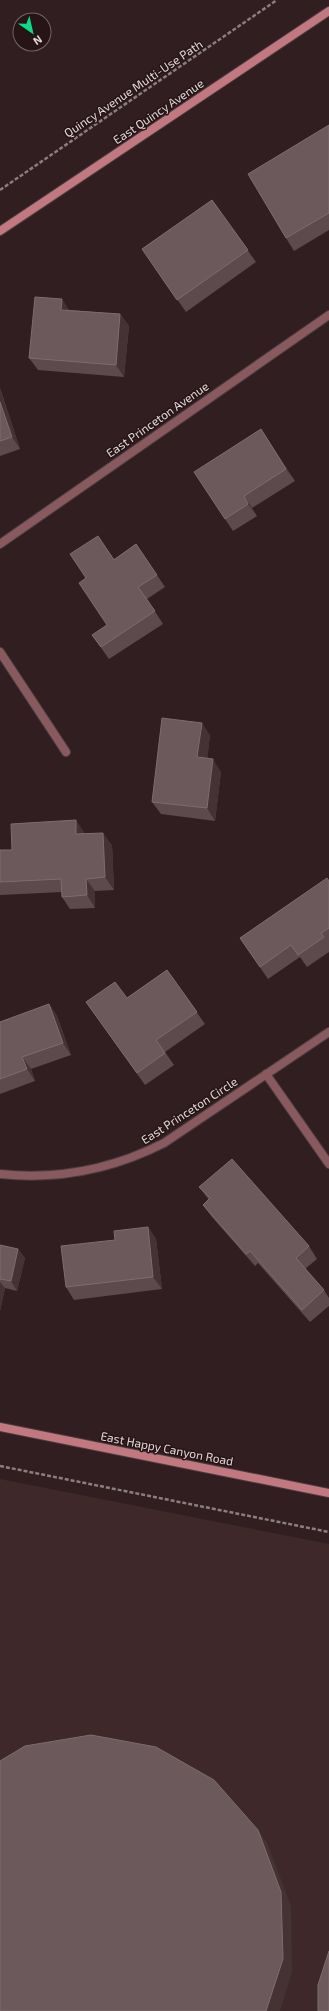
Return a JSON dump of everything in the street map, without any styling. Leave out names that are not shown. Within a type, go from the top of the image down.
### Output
[{"type":"street","name":"East Quincy Avenue","points":[[0,230],[329,11]]},
{"type":"street","name":"East Princeton Avenue","points":[[0,544],[329,315]]},
{"type":"street","points":[[0,652],[66,752]]},
{"type":"street","name":"East Princeton Circle","points":[[0,1174],[41,1176],[64,1174],[114,1164],[138,1155],[164,1143],[329,1032]]},
{"type":"street","points":[[266,1074],[329,1164]]},
{"type":"street","name":"East Happy Canyon Road","points":[[0,1427],[329,1493]]},
{"type":"path","name":"Quincy Avenue Multi-Use Path","points":[[0,190],[277,0]]},
{"type":"path","points":[[0,1466],[329,1532]]},
{"type":"shaded area","points":[[0,1479],[329,1544],[329,2011],[0,2011]]},
{"type":"building","points":[[329,125],[329,213],[286,238],[248,174]]},
{"type":"building","points":[[212,200],[248,250],[177,300],[142,249]]},
{"type":"building","points":[[35,297],[62,299],[61,310],[120,314],[116,365],[29,358]]},
{"type":"building","points":[[0,402],[12,437],[0,441]]},
{"type":"building","points":[[261,429],[286,469],[244,496],[248,504],[225,519],[194,472]]},
{"type":"building","points":[[98,536],[114,560],[136,544],[157,575],[138,587],[155,611],[101,647],[92,635],[107,625],[79,583],[86,578],[70,554]]},
{"type":"building","points":[[162,718],[202,723],[197,757],[213,759],[207,808],[152,802]]},
{"type":"building","points":[[76,820],[76,834],[103,833],[105,877],[86,879],[87,895],[62,897],[61,879],[0,882],[0,850],[12,850],[11,824]]},
{"type":"building","points":[[327,878],[329,881],[329,928],[321,933],[324,937],[298,955],[291,945],[260,967],[240,938]]},
{"type":"building","points":[[167,970],[197,1012],[156,1040],[165,1053],[137,1073],[86,1002],[115,982],[127,998]]},
{"type":"building","points":[[49,1004],[63,1043],[22,1057],[27,1069],[0,1079],[0,1022]]},
{"type":"building","points":[[232,1159],[309,1246],[296,1258],[324,1290],[302,1310],[250,1251],[246,1254],[203,1205],[210,1198],[199,1187]]},
{"type":"building","points":[[148,1227],[153,1277],[66,1287],[61,1246],[115,1240],[114,1231]]},
{"type":"building","points":[[0,1245],[18,1249],[11,1281],[0,1279]]},
{"type":"building","points":[[91,1735],[156,1747],[214,1780],[258,1830],[281,1892],[283,1959],[266,2011],[0,2011],[0,1761],[25,1746]]},
{"type":"building","points":[[329,1951],[329,2011],[318,2011],[318,1985]]}]
